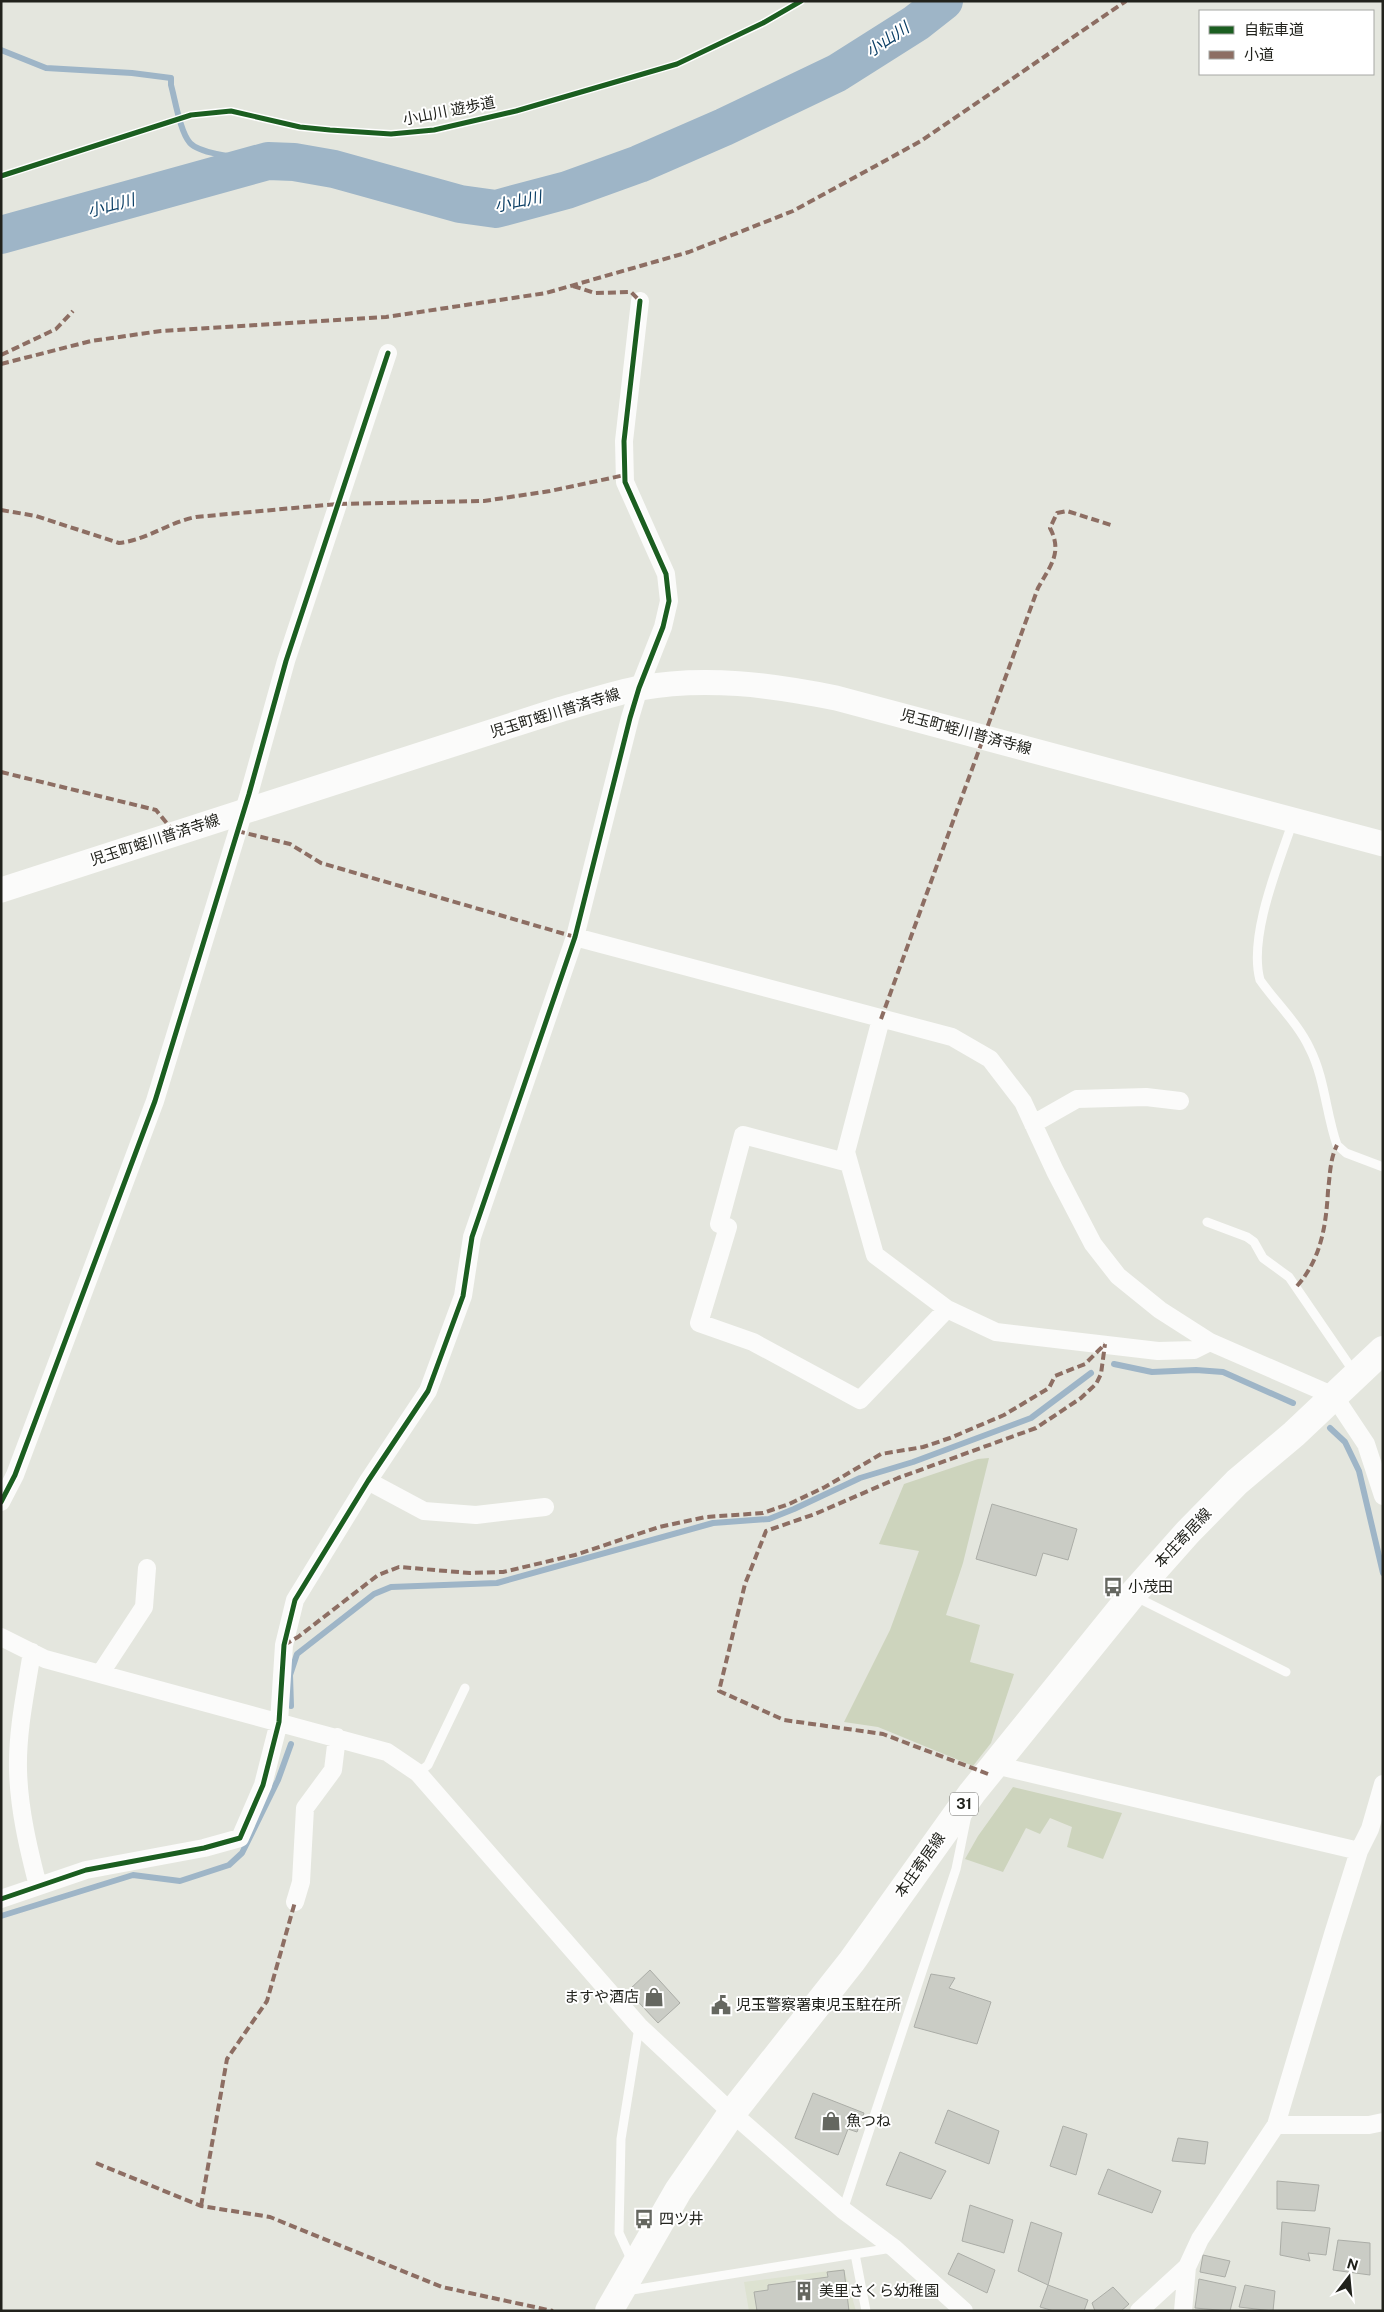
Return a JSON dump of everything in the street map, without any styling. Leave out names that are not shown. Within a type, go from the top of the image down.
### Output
[{"type":"main road","name":"児玉町蛭川普済寺線","points":[[1,890],[562,709],[639,688],[690,683],[752,683],[788,688],[983,736],[1383,844]]},
{"type":"main road","name":"本庄寄居線","points":[[614,2302],[678,2191],[732,2113],[852,1961],[972,1793],[1132,1595],[1237,1482],[1383,1350]]},
{"type":"street","points":[[1,1899],[86,1870],[204,1848],[240,1838],[263,1785],[279,1722],[284,1645],[295,1600],[368,1481],[428,1391],[463,1296],[472,1236],[576,937],[639,688],[663,627],[669,601],[666,574],[625,482],[624,441],[640,301]]},
{"type":"street","points":[[1,1502],[15,1474],[155,1101],[289,652],[388,353]]},
{"type":"street","points":[[576,937],[952,1037],[990,1060],[1024,1102],[1055,1172],[1093,1244],[1118,1276],[1160,1310],[1210,1342],[1267,1369],[1334,1396],[1366,1444],[1383,1496]]},
{"type":"street","points":[[881,1019],[846,1152],[875,1255],[946,1309],[996,1332],[1158,1351],[1194,1350],[1210,1342]]},
{"type":"street","points":[[1033,1124],[1077,1099],[1146,1097],[1180,1101]]},
{"type":"street","points":[[849,1163],[743,1135],[719,1224],[728,1227],[699,1323],[754,1342],[860,1400],[946,1309]]},
{"type":"street","points":[[368,1481],[424,1511],[476,1515],[545,1507]]},
{"type":"street","points":[[100,1674],[144,1606],[147,1568]]},
{"type":"street","points":[[1,1637],[45,1659],[387,1752],[418,1773],[639,2026],[732,2113],[843,2210],[894,2248],[964,2311]]},
{"type":"street","points":[[32,1652],[20,1736],[18,1768],[21,1809],[38,1886]]},
{"type":"street","points":[[295,1902],[301,1882],[305,1808],[333,1770],[337,1737]]},
{"type":"street","points":[[996,1765],[1359,1851]]},
{"type":"street","points":[[1182,2311],[1187,2267],[1200,2239],[1276,2124],[1359,1851],[1376,1830],[1383,1784]]},
{"type":"street","points":[[1276,2124],[1368,2125],[1383,2122]]},
{"type":"street","points":[[1139,2311],[1187,2267]]},
{"type":"lane","points":[[1293,820],[1270,891],[1262,924],[1258,947],[1260,980],[1298,1028],[1310,1048],[1318,1069],[1337,1145],[1346,1153],[1383,1167]]},
{"type":"lane","points":[[1207,1222],[1248,1237],[1254,1242],[1263,1258],[1289,1277],[1355,1374]]},
{"type":"lane","points":[[1132,1595],[1286,1672]]},
{"type":"lane","points":[[418,1773],[428,1765],[465,1688]]},
{"type":"lane","points":[[843,2210],[956,1869],[972,1793]]},
{"type":"lane","points":[[634,2265],[618,2233],[621,2139],[639,2026]]},
{"type":"lane","points":[[614,2302],[894,2248]]},
{"type":"lane","points":[[855,2254],[866,2311]]},
{"type":"shaded area","points":[[989,1458],[963,1563],[946,1615],[980,1625],[970,1662],[1014,1674],[991,1743],[973,1766],[878,1727],[844,1722],[890,1630],[919,1551],[879,1544],[904,1484],[978,1459]]},
{"type":"shaded area","points":[[1013,1787],[1122,1813],[1103,1859],[1067,1847],[1072,1827],[1050,1818],[1040,1834],[1026,1828],[1003,1872],[965,1859],[978,1836]]},
{"type":"shaded area","name":"美里さくら幼稚園","points":[[844,2269],[856,2311],[749,2311],[744,2282]]},
{"type":"building","points":[[992,1504],[1077,1529],[1068,1560],[1043,1553],[1036,1576],[976,1559]]},
{"type":"building","name":"ますや酒店","points":[[650,1970],[680,2003],[658,2023],[628,1991]]},
{"type":"building","points":[[931,1974],[955,1978],[949,1988],[991,2002],[977,2044],[914,2027]]},
{"type":"building","name":"魚つね","points":[[813,2093],[864,2113],[857,2132],[848,2129],[838,2155],[795,2138]]},
{"type":"building","points":[[948,2110],[999,2131],[989,2164],[935,2143]]},
{"type":"building","points":[[1063,2126],[1087,2134],[1076,2175],[1050,2166]]},
{"type":"building","points":[[1178,2138],[1208,2142],[1205,2164],[1172,2161]]},
{"type":"building","points":[[900,2152],[946,2171],[931,2199],[886,2185]]},
{"type":"building","points":[[1108,2169],[1161,2191],[1152,2213],[1098,2194]]},
{"type":"building","points":[[1277,2181],[1319,2185],[1315,2211],[1277,2209]]},
{"type":"building","points":[[970,2205],[1013,2220],[1004,2253],[962,2241]]},
{"type":"building","points":[[1031,2222],[1062,2233],[1048,2285],[1018,2271]]},
{"type":"building","points":[[1282,2222],[1330,2228],[1326,2255],[1308,2253],[1310,2261],[1280,2255]]},
{"type":"building","points":[[1338,2240],[1370,2243],[1370,2275],[1333,2270]]},
{"type":"building","points":[[958,2253],[995,2270],[987,2293],[948,2274]]},
{"type":"building","points":[[1203,2255],[1230,2261],[1225,2277],[1200,2272]]},
{"type":"building","name":"美里さくら幼稚園","points":[[844,2270],[849,2311],[757,2311],[754,2292],[768,2290],[768,2285],[828,2277],[827,2272]]},
{"type":"building","points":[[1199,2279],[1236,2287],[1230,2311],[1195,2308]]},
{"type":"building","points":[[1048,2285],[1088,2300],[1084,2311],[1054,2311],[1040,2307]]},
{"type":"building","points":[[1245,2285],[1275,2291],[1273,2311],[1239,2307]]},
{"type":"building","points":[[1113,2287],[1129,2304],[1121,2311],[1095,2311],[1092,2303]]},
{"type":"waterway","name":"小山川","points":[[1,235],[268,161],[294,162],[334,169],[460,204],[496,209],[567,190],[639,164],[724,127],[837,73],[916,23],[944,1]]},
{"type":"waterway","points":[[1,50],[46,68],[132,73],[171,78],[171,85],[183,131],[190,143],[215,154],[268,161]]},
{"type":"waterway","points":[[1114,1364],[1152,1372],[1196,1370],[1223,1372],[1293,1403]]},
{"type":"waterway","points":[[291,1706],[290,1675],[297,1654],[374,1594],[391,1587],[497,1583],[713,1523],[769,1519],[860,1478],[913,1462],[1031,1418],[1091,1373]]},
{"type":"waterway","points":[[1330,1428],[1345,1442],[1359,1471],[1383,1573]]},
{"type":"waterway","points":[[1,1916],[133,1875],[180,1881],[229,1865],[242,1853],[278,1780],[291,1744]]},
{"type":"marked path","points":[[1,364],[91,341],[161,331],[386,317],[546,293],[689,252],[793,211],[921,141],[1126,1]]},
{"type":"marked path","points":[[573,286],[595,293],[631,292],[640,301]]},
{"type":"marked path","points":[[1,355],[56,329],[73,311]]},
{"type":"marked path","points":[[1,510],[36,516],[119,543],[139,538],[186,519],[196,517],[337,504],[484,501],[550,491],[625,475]]},
{"type":"marked path","points":[[881,1019],[1038,588],[1053,559],[1055,545],[1050,528],[1057,513],[1067,511],[1114,526]]},
{"type":"marked path","points":[[1,772],[156,810],[175,833]]},
{"type":"marked path","points":[[237,831],[290,844],[321,863],[575,937]]},
{"type":"marked path","points":[[1297,1286],[1312,1265],[1321,1242],[1326,1217],[1331,1167],[1337,1145]]},
{"type":"marked path","points":[[284,1645],[298,1637],[378,1575],[399,1567],[470,1573],[503,1572],[575,1555],[659,1527],[706,1517],[763,1513],[789,1504],[825,1487],[881,1454],[923,1447],[950,1438],[1004,1415],[1049,1388],[1055,1376],[1085,1364],[1105,1344]]},
{"type":"marked path","points":[[988,1774],[883,1734],[784,1720],[719,1691],[745,1584],[766,1531],[815,1514],[898,1478],[1036,1428],[1081,1398],[1096,1384],[1101,1374],[1105,1344]]},
{"type":"marked path","points":[[201,2206],[227,2059],[267,2001],[295,1902]]},
{"type":"marked path","points":[[96,2163],[201,2206],[270,2217],[442,2287],[553,2311]]},
{"type":"cycle path","name":"小山川 遊歩道","points":[[1,176],[191,115],[231,111],[300,127],[391,134],[434,130],[516,111],[677,64],[763,23],[801,1]]},
{"type":"cycle path","points":[[1,1899],[86,1870],[204,1848],[240,1838],[263,1785],[279,1722],[284,1645],[295,1600],[368,1481],[428,1391],[463,1296],[472,1237],[575,937],[630,718],[639,688],[663,627],[669,601],[666,574],[625,482],[624,441],[640,301]]},
{"type":"cycle path","points":[[1,1502],[15,1475],[155,1101],[249,794],[286,661],[388,353]]},
{"type":"place","name":"小茂田","points":[[1113,1587]]},
{"type":"place","name":"ますや酒店","points":[[654,1997]]},
{"type":"place","name":"児玉警察署東児玉駐在所","points":[[721,2005]]},
{"type":"place","name":"魚つね","points":[[831,2121]]},
{"type":"place","name":"四ツ井","points":[[644,2219]]},
{"type":"place","name":"美里さくら幼稚園","points":[[804,2291]]}]
